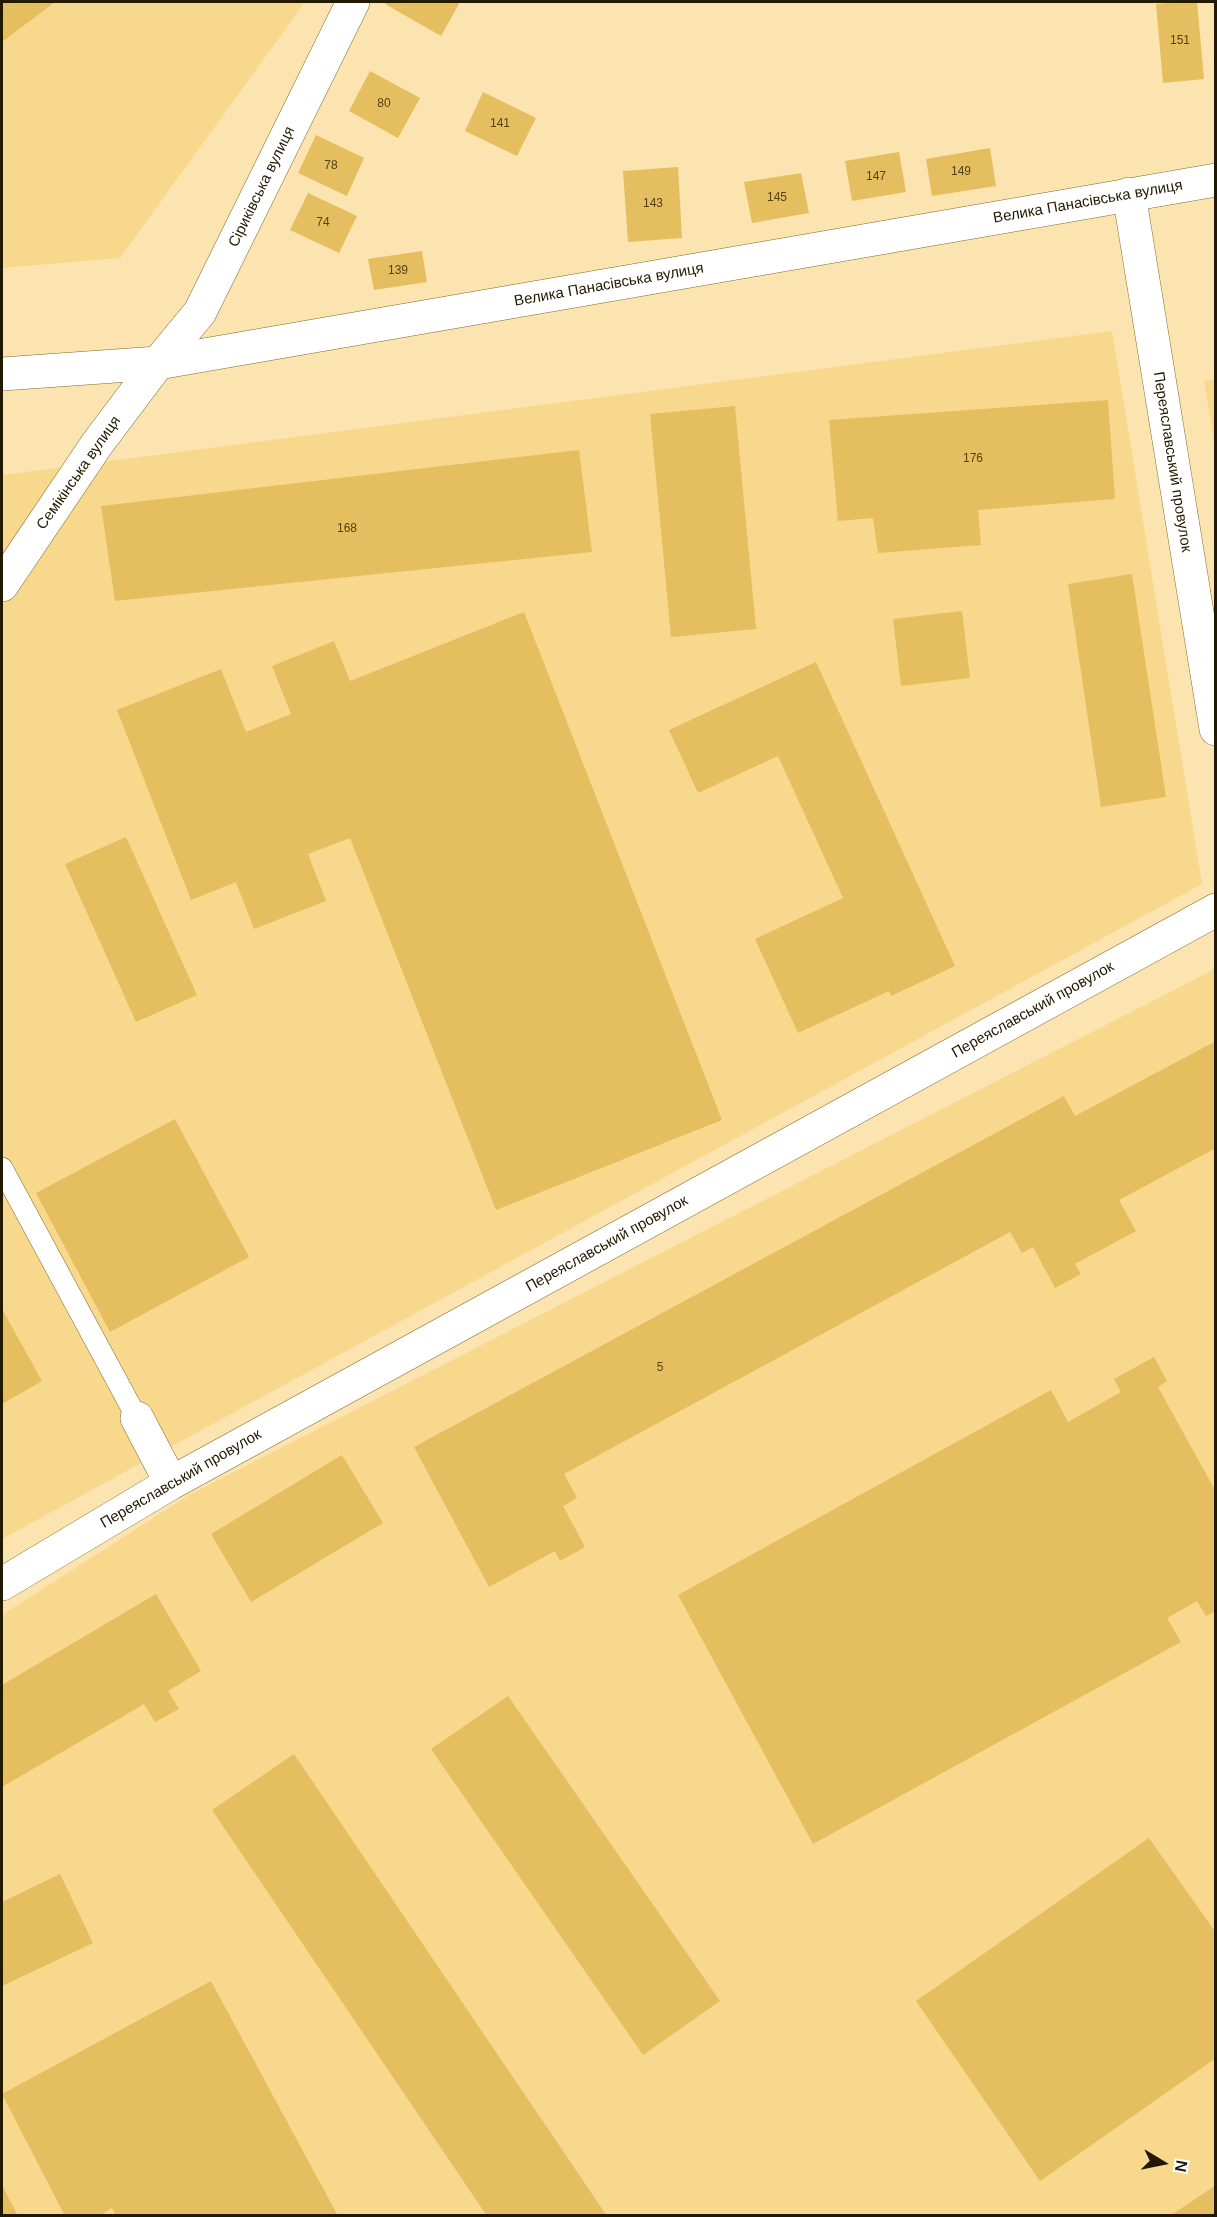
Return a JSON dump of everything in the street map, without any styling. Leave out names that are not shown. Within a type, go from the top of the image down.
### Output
[{"type":"street","name":"Сіриківська вулиця","points":[[158,363],[200,312],[353,2]]},
{"type":"street","name":"Велика Панасівська вулиця","points":[[2,374],[158,363],[1215,180]]},
{"type":"street","name":"Переяславський провулок","points":[[1129,194],[1215,729]]},
{"type":"street","name":"Семікінська вулиця","points":[[2,585],[97,444],[158,363]]},
{"type":"street","name":"Переяславський провулок","points":[[2,1584],[171,1483],[1215,910]]},
{"type":"street","points":[[137,1418],[171,1483]]},
{"type":"lane","points":[[2,1168],[137,1418]]},
{"type":"shaded area","points":[[2,2],[305,2],[120,258],[2,268]]},
{"type":"shaded area","points":[[1112,331],[1202,884],[2,1539],[2,475]]},
{"type":"shaded area","points":[[1216,379],[1215,447],[1204,381]]},
{"type":"shaded area","points":[[1215,969],[1215,2215],[2,2215],[2,1615],[189,1495]]},
{"type":"building","points":[[2,2],[55,2],[2,42]]},
{"type":"building","points":[[386,2],[460,2],[441,36],[385,4]]},
{"type":"building","points":[[1197,2],[1204,79],[1163,83],[1156,4]]},
{"type":"building","points":[[370,71],[420,98],[398,138],[349,111]]},
{"type":"building","points":[[483,92],[536,118],[517,156],[465,131]]},
{"type":"building","points":[[316,135],[364,158],[347,196],[298,173]]},
{"type":"building","points":[[990,148],[996,186],[932,196],[926,159]]},
{"type":"building","points":[[899,152],[906,192],[852,201],[845,161]]},
{"type":"building","points":[[678,167],[682,238],[628,242],[623,171]]},
{"type":"building","points":[[801,173],[809,213],[752,223],[744,182]]},
{"type":"building","points":[[308,193],[357,216],[339,253],[290,230]]},
{"type":"building","points":[[422,251],[427,282],[374,290],[368,259]]},
{"type":"building","points":[[1108,400],[1115,499],[978,510],[981,545],[878,553],[873,518],[838,521],[829,420]]},
{"type":"building","points":[[735,406],[756,629],[671,637],[650,414]]},
{"type":"building","points":[[579,450],[592,552],[115,601],[101,506]]},
{"type":"building","points":[[1132,574],[1166,797],[1101,807],[1068,584]]},
{"type":"building","points":[[962,611],[970,678],[901,686],[893,619]]},
{"type":"building","points":[[524,612],[722,1120],[496,1210],[350,838],[308,854],[326,901],[254,929],[236,882],[191,900],[117,710],[221,669],[246,732],[291,714],[272,666],[334,641],[350,681]]},
{"type":"building","points":[[816,662],[955,966],[891,996],[889,991],[798,1033],[755,939],[843,898],[778,756],[698,793],[669,730]]},
{"type":"building","points":[[126,837],[197,995],[136,1022],[65,864]]},
{"type":"building","points":[[1216,1041],[1216,1148],[1119,1200],[1136,1231],[1075,1264],[1081,1274],[1055,1288],[1033,1247],[1022,1253],[1010,1232],[564,1474],[577,1498],[563,1506],[585,1547],[560,1561],[555,1551],[489,1587],[414,1447],[1064,1096],[1075,1116]]},
{"type":"building","points":[[175,1119],[249,1257],[110,1332],[36,1193]]},
{"type":"building","points":[[2,1309],[42,1381],[2,1404]]},
{"type":"building","points":[[1154,1357],[1167,1381],[1158,1387],[1216,1492],[1216,1611],[1206,1616],[1197,1601],[1167,1618],[1181,1642],[813,1844],[678,1595],[1051,1390],[1068,1422],[1121,1392],[1114,1379]]},
{"type":"building","points":[[342,1455],[383,1523],[251,1602],[211,1534]]},
{"type":"building","points":[[156,1594],[201,1671],[168,1691],[179,1709],[155,1722],[144,1704],[2,1787],[2,1685]]},
{"type":"building","points":[[508,1696],[720,2001],[643,2055],[431,1749]]},
{"type":"building","points":[[294,1754],[607,2216],[487,2216],[212,1810]]},
{"type":"building","points":[[1149,1838],[1216,1933],[1216,2058],[1040,2181],[916,2001]]},
{"type":"building","points":[[60,1874],[93,1943],[2,1986],[2,1902]]},
{"type":"building","points":[[211,1981],[338,2216],[116,2216],[112,2208],[99,2216],[65,2216],[2,2094]]},
{"type":"building","points":[[2,2185],[18,2216],[2,2216]]},
{"type":"building","points":[[1216,2185],[1216,2216],[1170,2216]]}]
